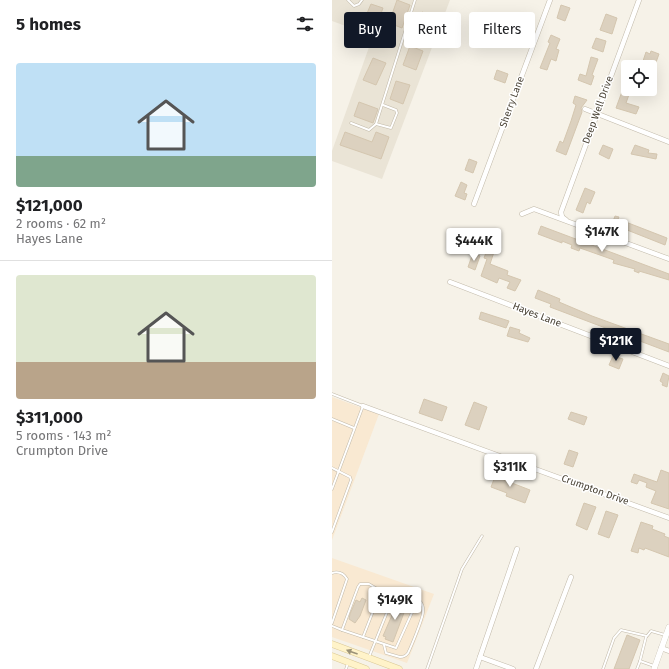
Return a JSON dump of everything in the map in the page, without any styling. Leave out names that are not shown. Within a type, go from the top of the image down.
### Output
[{"type":"main road","points":[[332,644],[399,669]]},
{"type":"main road","points":[[332,656],[365,669],[369,658]]},
{"type":"street","name":"Sherry Lane","points":[[474,204],[550,0]]},
{"type":"street","name":"Deep Well Drive","points":[[566,220],[562,217],[561,212],[639,0]]},
{"type":"street","points":[[585,109],[669,142]]},
{"type":"street","points":[[522,214],[534,209],[669,259]]},
{"type":"street","name":"Hayes Lane","points":[[450,282],[669,366]]},
{"type":"street","name":"Crumpton Drive","points":[[363,406],[669,518]]},
{"type":"street","points":[[476,669],[517,549]]},
{"type":"street","points":[[536,669],[571,577]]},
{"type":"street","points":[[654,668],[669,627]]},
{"type":"street","points":[[661,648],[669,651]]},
{"type":"street","points":[[480,657],[513,669]]},
{"type":"lane","points":[[348,0],[354,6],[359,4],[362,0]]},
{"type":"lane","points":[[350,123],[369,130],[376,124],[415,0]]},
{"type":"lane","points":[[376,124],[391,128],[397,113],[396,110],[382,105]]},
{"type":"lane","points":[[332,394],[363,406],[332,489]]},
{"type":"lane","points":[[332,419],[354,428]]},
{"type":"lane","points":[[332,468],[352,480],[332,532]]},
{"type":"lane","points":[[427,669],[462,569],[482,536]]},
{"type":"lane","points":[[332,573],[336,572],[344,575],[347,579],[332,625],[384,645],[396,648],[415,606],[414,597]]},
{"type":"lane","points":[[342,630],[358,587],[360,584],[369,584],[379,590],[379,596],[363,637]]},
{"type":"lane","points":[[369,658],[394,595],[409,593],[420,602],[424,611],[408,653],[400,658],[386,653],[384,645]]},
{"type":"lane","points":[[379,596],[385,598],[390,604]]},
{"type":"lane","points":[[603,669],[614,638],[621,630],[646,636]]},
{"type":"lane","points":[[637,669],[646,636],[650,631],[666,635]]},
{"type":"lane","points":[[640,661],[654,668]]},
{"type":"lane","points":[[346,669],[348,662]]},
{"type":"shaded area","points":[[332,0],[450,0],[445,12],[404,12],[404,48],[432,48],[382,179],[332,161],[332,151],[369,48],[396,48],[396,12],[344,12],[344,25],[332,21]]},
{"type":"shaded area","points":[[332,397],[379,414],[332,540]]},
{"type":"shaded area","points":[[332,558],[434,594],[407,663],[332,637]]},
{"type":"building","points":[[397,0],[410,5],[408,12],[404,12],[404,22],[402,28],[396,26],[396,12],[393,12]]},
{"type":"building","points":[[371,4],[383,8],[382,12],[368,12]]},
{"type":"building","points":[[561,5],[570,8],[565,21],[557,18]]},
{"type":"building","points":[[606,14],[617,18],[612,34],[600,30]]},
{"type":"building","points":[[551,35],[560,39],[556,49],[559,50],[556,61],[551,59],[547,70],[540,68],[550,43],[548,42]]},
{"type":"building","points":[[596,38],[606,41],[603,52],[592,48]]},
{"type":"building","points":[[409,48],[415,48],[423,51],[416,70],[403,65]]},
{"type":"building","points":[[651,51],[659,54],[657,60],[643,60],[646,52],[650,54]]},
{"type":"building","points":[[591,57],[598,59],[592,75],[594,76],[591,85],[578,80],[580,74],[586,76]]},
{"type":"building","points":[[373,58],[386,63],[376,85],[363,80]]},
{"type":"building","points":[[497,70],[508,74],[505,83],[494,79]]},
{"type":"building","points":[[396,81],[410,85],[403,104],[390,99]]},
{"type":"building","points":[[621,94],[621,96],[628,96],[626,103],[639,107],[636,114],[616,108]]},
{"type":"building","points":[[575,96],[587,100],[581,108],[582,112],[566,155],[556,151],[560,141],[563,143],[571,121],[576,105],[573,103]]},
{"type":"building","points":[[359,102],[378,109],[373,123],[354,116]]},
{"type":"building","points":[[345,132],[372,142],[376,132],[389,137],[381,159],[340,145]]},
{"type":"building","points":[[603,145],[613,149],[609,159],[599,154]]},
{"type":"building","points":[[635,145],[649,150],[648,153],[657,154],[656,159],[631,154]]},
{"type":"building","points":[[469,159],[477,162],[473,173],[465,170]]},
{"type":"building","points":[[461,182],[467,185],[464,193],[467,194],[465,200],[455,196]]},
{"type":"building","points":[[585,188],[595,192],[590,204],[587,202],[583,213],[576,210]]},
{"type":"building","points":[[615,216],[619,217],[618,219],[667,238],[665,245],[612,224]]},
{"type":"building","points":[[541,226],[669,274],[669,280],[639,271],[639,273],[634,271],[635,269],[613,263],[614,260],[580,248],[579,251],[571,248],[572,245],[538,234]]},
{"type":"building","points":[[487,250],[494,252],[490,264],[508,271],[507,275],[521,280],[515,291],[507,288],[510,282],[499,278],[497,283],[481,276],[487,259],[484,258]]},
{"type":"building","points":[[473,253],[480,256],[475,270],[468,267]]},
{"type":"building","points":[[538,290],[560,299],[559,302],[592,316],[669,344],[669,352],[550,307],[551,304],[535,298]]},
{"type":"building","points":[[481,312],[509,321],[506,328],[479,319]]},
{"type":"building","points":[[510,327],[520,330],[519,333],[530,338],[528,342],[507,336]]},
{"type":"building","points":[[613,356],[623,359],[619,369],[609,365]]},
{"type":"building","points":[[663,373],[669,376],[667,387],[662,385],[663,383],[660,381]]},
{"type":"building","points":[[424,399],[447,407],[442,421],[419,413]]},
{"type":"building","points":[[474,402],[487,407],[479,430],[465,425]]},
{"type":"building","points":[[571,412],[587,417],[584,425],[568,419]]},
{"type":"building","points":[[569,450],[578,453],[573,467],[564,464]]},
{"type":"building","points":[[498,469],[507,473],[504,480],[530,490],[525,503],[506,496],[507,493],[491,487]]},
{"type":"building","points":[[661,470],[669,473],[669,509],[651,503],[656,491],[646,487],[647,483],[639,480],[637,484],[631,482],[634,474],[657,482]]},
{"type":"building","points":[[584,503],[596,507],[587,530],[576,525]]},
{"type":"building","points":[[606,511],[618,515],[609,538],[598,534]]},
{"type":"building","points":[[641,522],[653,526],[652,529],[665,534],[664,536],[669,538],[669,557],[645,548],[644,550],[639,548],[638,553],[631,551]]},
{"type":"building","points":[[362,598],[366,600],[360,616],[355,623],[349,619],[350,614],[356,600],[360,602]]},
{"type":"building","points":[[399,599],[408,602],[393,642],[385,639],[386,637],[383,636]]},
{"type":"building","points":[[627,635],[640,640],[629,669],[614,669]]}]
